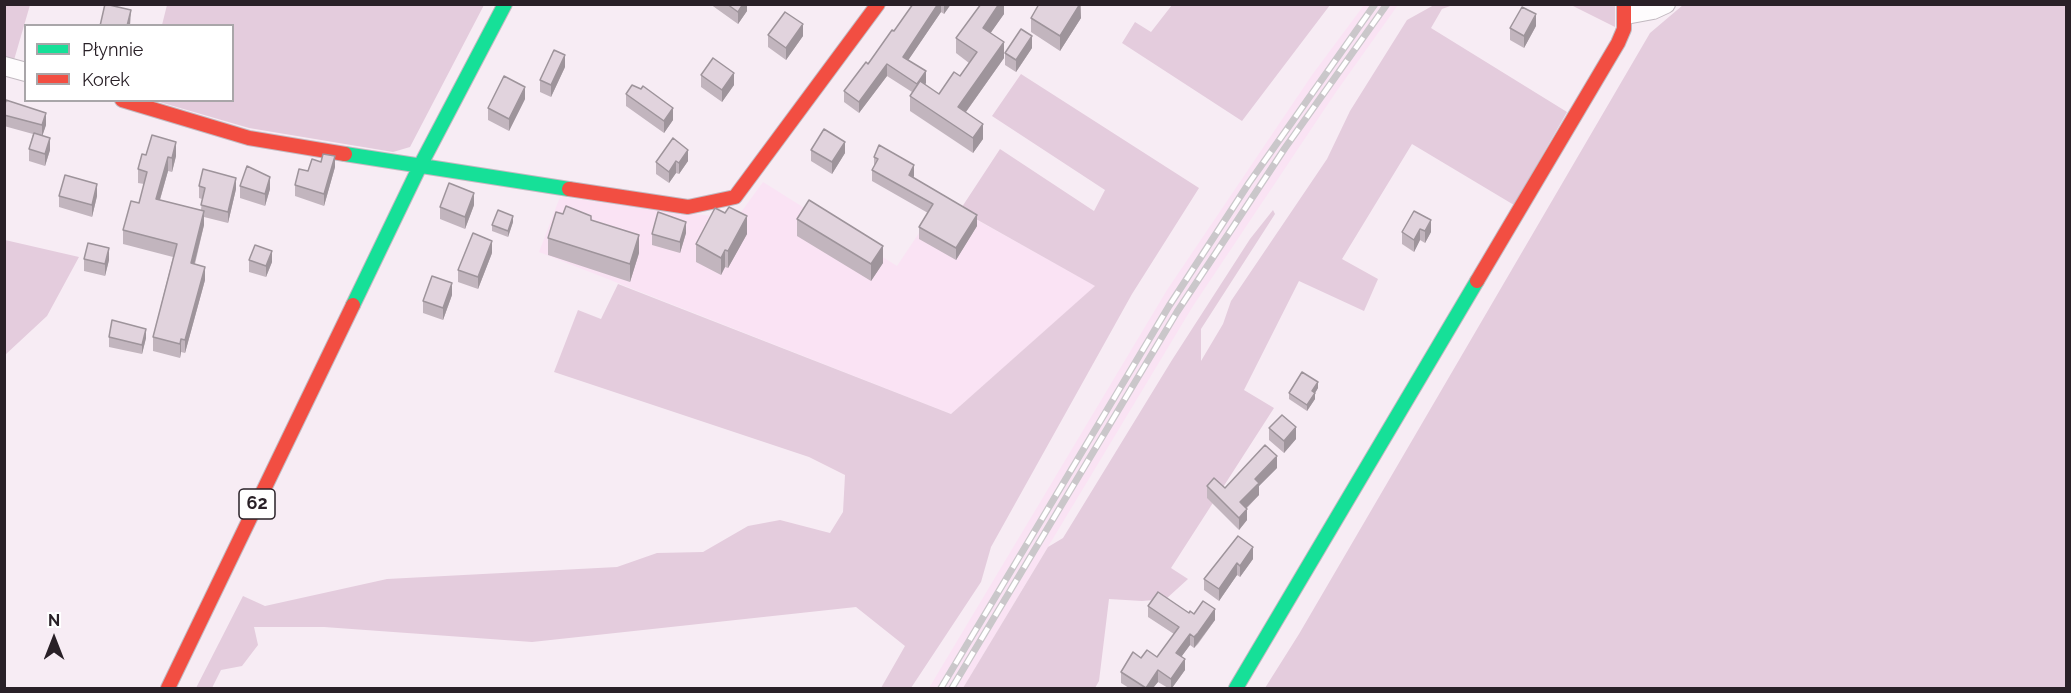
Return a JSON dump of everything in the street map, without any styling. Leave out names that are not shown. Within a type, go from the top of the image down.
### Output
[{"type":"street","name":"62","points":[[168,688],[420,166],[505,4]]},
{"type":"street","points":[[129,102],[249,138],[688,207],[735,196],[878,4]]},
{"type":"street","points":[[1236,688],[1585,101],[1624,29],[1625,10],[1653,10],[1666,4]]},
{"type":"street","points":[[4,66],[24,71]]},
{"type":"shaded area","points":[[5,5],[30,5],[14,60],[5,58]]},
{"type":"shaded area","points":[[167,5],[484,5],[410,147],[393,152],[249,128],[159,102],[234,102],[234,24],[162,24]]},
{"type":"shaded area","points":[[1172,5],[1330,5],[1242,121],[1122,43],[1135,22],[1151,32]]},
{"type":"shaded area","points":[[1364,5],[1398,5],[1336,92],[1193,306],[963,688],[929,688],[1167,290],[1312,75]]},
{"type":"shaded area","points":[[1434,5],[1453,5],[1442,9],[1431,28],[1567,112],[1514,205],[1412,144],[1342,259],[1378,279],[1364,311],[1299,281],[1244,390],[1274,408],[1171,568],[1188,579],[1166,599],[1142,601],[1109,599],[1099,681],[1095,688],[963,688],[1048,547],[1063,538],[1172,360],[1250,239],[1273,210],[1275,214],[1201,329],[1201,361],[1223,324],[1231,301],[1327,159],[1350,111],[1407,20]]},
{"type":"shaded area","points":[[1571,5],[1615,5],[1615,27]]},
{"type":"shaded area","points":[[1683,5],[2066,5],[2066,688],[1265,688],[1299,634],[1650,33]]},
{"type":"shaded area","points":[[1021,74],[1199,188],[1132,294],[991,547],[981,582],[911,688],[881,688],[905,646],[856,607],[532,642],[324,627],[254,627],[258,645],[242,666],[221,670],[212,688],[196,688],[243,596],[265,606],[387,579],[617,567],[657,553],[703,552],[748,526],[780,520],[830,533],[843,512],[845,475],[809,457],[554,372],[578,310],[601,319],[618,284],[951,414],[1095,286],[960,210],[1000,149],[1094,211],[1105,190],[992,116]]},
{"type":"shaded area","points":[[763,182],[897,266],[941,200],[1096,286],[951,414],[539,252],[560,197],[736,219]]},
{"type":"shaded area","points":[[5,240],[79,257],[47,316],[5,355]]},
{"type":"building","points":[[105,4],[131,10],[128,24],[100,24]]},
{"type":"building","points":[[727,4],[743,4],[738,12]]},
{"type":"building","points":[[913,4],[938,4],[903,57],[926,71],[917,84],[887,64],[859,102],[844,91],[866,62],[868,64]]},
{"type":"building","points":[[981,4],[999,4],[983,28],[1004,42],[958,107],[983,124],[973,138],[910,96],[920,81],[939,94],[954,72],[960,76],[977,52],[956,38]]},
{"type":"building","points":[[1039,4],[1080,4],[1060,36],[1031,18]]},
{"type":"building","points":[[1522,7],[1536,14],[1524,36],[1510,28]]},
{"type":"building","points":[[785,12],[803,24],[786,48],[768,35]]},
{"type":"building","points":[[1021,29],[1032,36],[1016,60],[1005,53]]},
{"type":"building","points":[[554,50],[565,55],[551,85],[540,80]]},
{"type":"building","points":[[713,58],[734,73],[722,90],[701,75]]},
{"type":"building","points":[[504,76],[525,87],[509,119],[488,108]]},
{"type":"building","points":[[632,85],[641,89],[643,86],[673,108],[664,121],[626,94]]},
{"type":"building","points":[[6,100],[46,113],[42,125],[4,115]]},
{"type":"building","points":[[824,129],[845,142],[832,162],[811,150]]},
{"type":"building","points":[[34,133],[50,138],[45,154],[29,149]]},
{"type":"building","points":[[152,135],[176,142],[172,158],[168,157],[156,199],[204,211],[191,263],[205,267],[185,340],[181,339],[180,344],[153,337],[177,244],[123,230],[131,201],[139,203],[147,172],[138,169],[142,154],[146,155]]},
{"type":"building","points":[[673,138],[688,150],[679,163],[676,161],[669,172],[656,162]]},
{"type":"building","points":[[879,145],[914,165],[909,175],[977,215],[956,248],[919,227],[933,204],[872,170],[878,159],[874,157]]},
{"type":"building","points":[[323,154],[335,156],[324,194],[295,185],[299,169],[308,171],[312,159],[321,162]]},
{"type":"building","points":[[247,166],[270,177],[265,194],[240,186]]},
{"type":"building","points":[[203,169],[236,178],[228,212],[201,205],[205,188],[199,186]]},
{"type":"building","points":[[65,175],[97,184],[92,205],[59,196]]},
{"type":"building","points":[[449,183],[474,193],[465,217],[440,207]]},
{"type":"building","points":[[809,200],[883,246],[871,264],[797,219]]},
{"type":"building","points":[[566,206],[591,216],[591,220],[639,235],[630,264],[548,238],[556,212],[563,214]]},
{"type":"building","points":[[729,207],[747,216],[728,251],[725,250],[721,258],[696,244],[715,208],[725,213]]},
{"type":"building","points":[[498,210],[513,216],[508,231],[492,225]]},
{"type":"building","points":[[1414,211],[1431,220],[1425,231],[1420,229],[1414,240],[1402,232]]},
{"type":"building","points":[[658,212],[686,222],[680,242],[652,234]]},
{"type":"building","points":[[473,233],[492,241],[478,277],[458,270]]},
{"type":"building","points":[[88,243],[109,248],[105,264],[84,259]]},
{"type":"building","points":[[255,245],[272,251],[266,266],[249,260]]},
{"type":"building","points":[[432,276],[452,283],[443,308],[423,301]]},
{"type":"building","points":[[112,320],[146,329],[142,345],[109,337]]},
{"type":"building","points":[[1302,372],[1318,382],[1312,391],[1315,393],[1307,405],[1289,393]]},
{"type":"building","points":[[1282,415],[1296,427],[1284,441],[1269,428]]},
{"type":"building","points":[[1265,445],[1277,456],[1255,479],[1259,483],[1240,502],[1247,509],[1239,518],[1207,486],[1214,478],[1225,488]]},
{"type":"building","points":[[1238,536],[1253,547],[1240,566],[1237,563],[1219,589],[1204,579]]},
{"type":"building","points":[[1158,592],[1189,613],[1190,611],[1194,614],[1203,601],[1215,609],[1198,633],[1194,637],[1190,634],[1176,653],[1185,659],[1171,679],[1158,670],[1146,688],[1121,672],[1133,652],[1141,658],[1147,650],[1157,657],[1179,627],[1148,606]]},
{"type":"railway","points":[[941,688],[1169,306],[1249,183],[1375,4]]},
{"type":"railway","points":[[952,688],[1177,312],[1285,148],[1387,4]]},
{"type":"traffic: fast","points":[[353,305],[420,166],[505,4]]},
{"type":"traffic: fast","points":[[345,154],[569,189]]},
{"type":"traffic: fast","points":[[1236,688],[1477,281]]},
{"type":"traffic: jam","points":[[569,189],[688,207],[735,197],[878,4]]},
{"type":"traffic: jam","points":[[1477,281],[1618,43],[1624,29],[1624,4]]},
{"type":"traffic: jam","points":[[129,102],[249,138],[345,154]]},
{"type":"traffic: jam","points":[[168,688],[353,305]]}]
